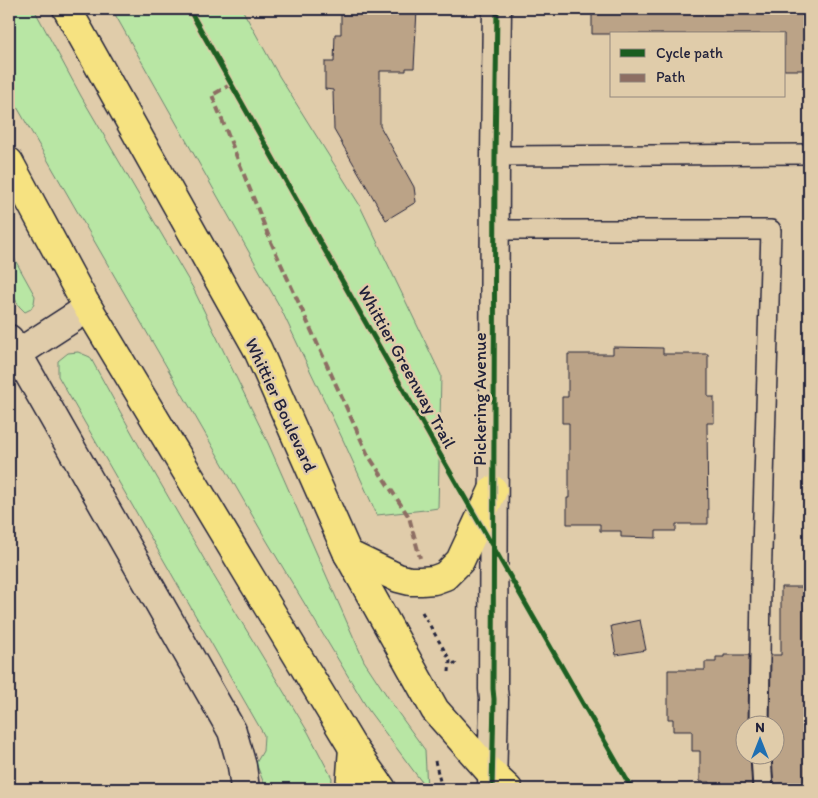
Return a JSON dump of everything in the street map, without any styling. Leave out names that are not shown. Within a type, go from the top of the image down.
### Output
[{"type":"main road","name":"Whittier Boulevard","points":[[67,9],[257,348],[348,554],[435,710],[497,784]]},
{"type":"main road","points":[[9,162],[88,308],[353,748],[382,789]]},
{"type":"main road","points":[[348,554],[398,578],[410,581],[421,582],[445,576],[460,561],[493,490]]},
{"type":"main road","points":[[350,789],[353,748]]},
{"type":"street","name":"Pickering Avenue","points":[[497,9],[494,156],[493,490],[494,699],[497,784]]},
{"type":"street","points":[[88,308],[13,346],[232,731],[243,778]]},
{"type":"lane","points":[[494,156],[809,154]]},
{"type":"lane","points":[[494,230],[771,230],[759,716]]},
{"type":"lane","points":[[762,766],[763,789]]},
{"type":"path","points":[[417,604],[450,660],[460,667]]},
{"type":"path","points":[[449,672],[450,660]]},
{"type":"path","points":[[435,761],[442,789]]},
{"type":"green space","points":[[9,9],[34,9],[81,96],[193,288],[268,443],[364,661],[425,750],[427,789],[369,711],[267,541],[9,93]]},
{"type":"green space","points":[[112,9],[242,9],[279,76],[359,204],[441,375],[438,508],[377,515],[280,307]]},
{"type":"green space","points":[[9,249],[35,296],[31,309],[25,312],[19,306],[9,288]]},
{"type":"green space","points":[[78,352],[90,357],[215,578],[308,732],[332,778],[331,789],[266,789],[256,763],[263,751],[264,735],[58,376],[58,361],[68,353]]},
{"type":"building","points":[[341,9],[417,9],[414,68],[406,68],[406,71],[380,71],[380,126],[414,187],[416,202],[386,220],[334,130],[333,90],[325,89],[325,62],[334,62],[335,34],[341,34]]},
{"type":"building","points":[[592,9],[809,9],[809,70],[786,70],[786,32],[610,32],[610,34],[592,34]]},
{"type":"building","points":[[613,347],[663,348],[663,354],[708,354],[708,397],[714,397],[714,423],[707,423],[708,524],[676,524],[676,531],[656,531],[656,538],[621,537],[621,531],[600,531],[600,524],[567,524],[569,423],[562,423],[562,397],[568,397],[568,354],[613,354]]},
{"type":"building","points":[[781,587],[809,587],[809,789],[774,789],[773,766],[786,766],[786,716],[770,716],[771,655],[781,655]]},
{"type":"building","points":[[640,620],[646,650],[616,655],[611,626]]},
{"type":"building","points":[[724,655],[749,655],[748,716],[736,716],[736,766],[751,766],[752,789],[710,789],[710,782],[700,782],[700,751],[692,751],[692,731],[673,731],[673,719],[668,719],[668,670],[705,670],[705,662],[716,662],[716,657],[724,657]]},
{"type":"marked path","points":[[232,84],[212,95],[271,242],[368,455],[409,517],[420,558]]},
{"type":"cycle path","name":"Whittier Greenway Trail","points":[[189,9],[434,444],[632,789]]},
{"type":"cycle path","points":[[492,789],[497,9]]}]
